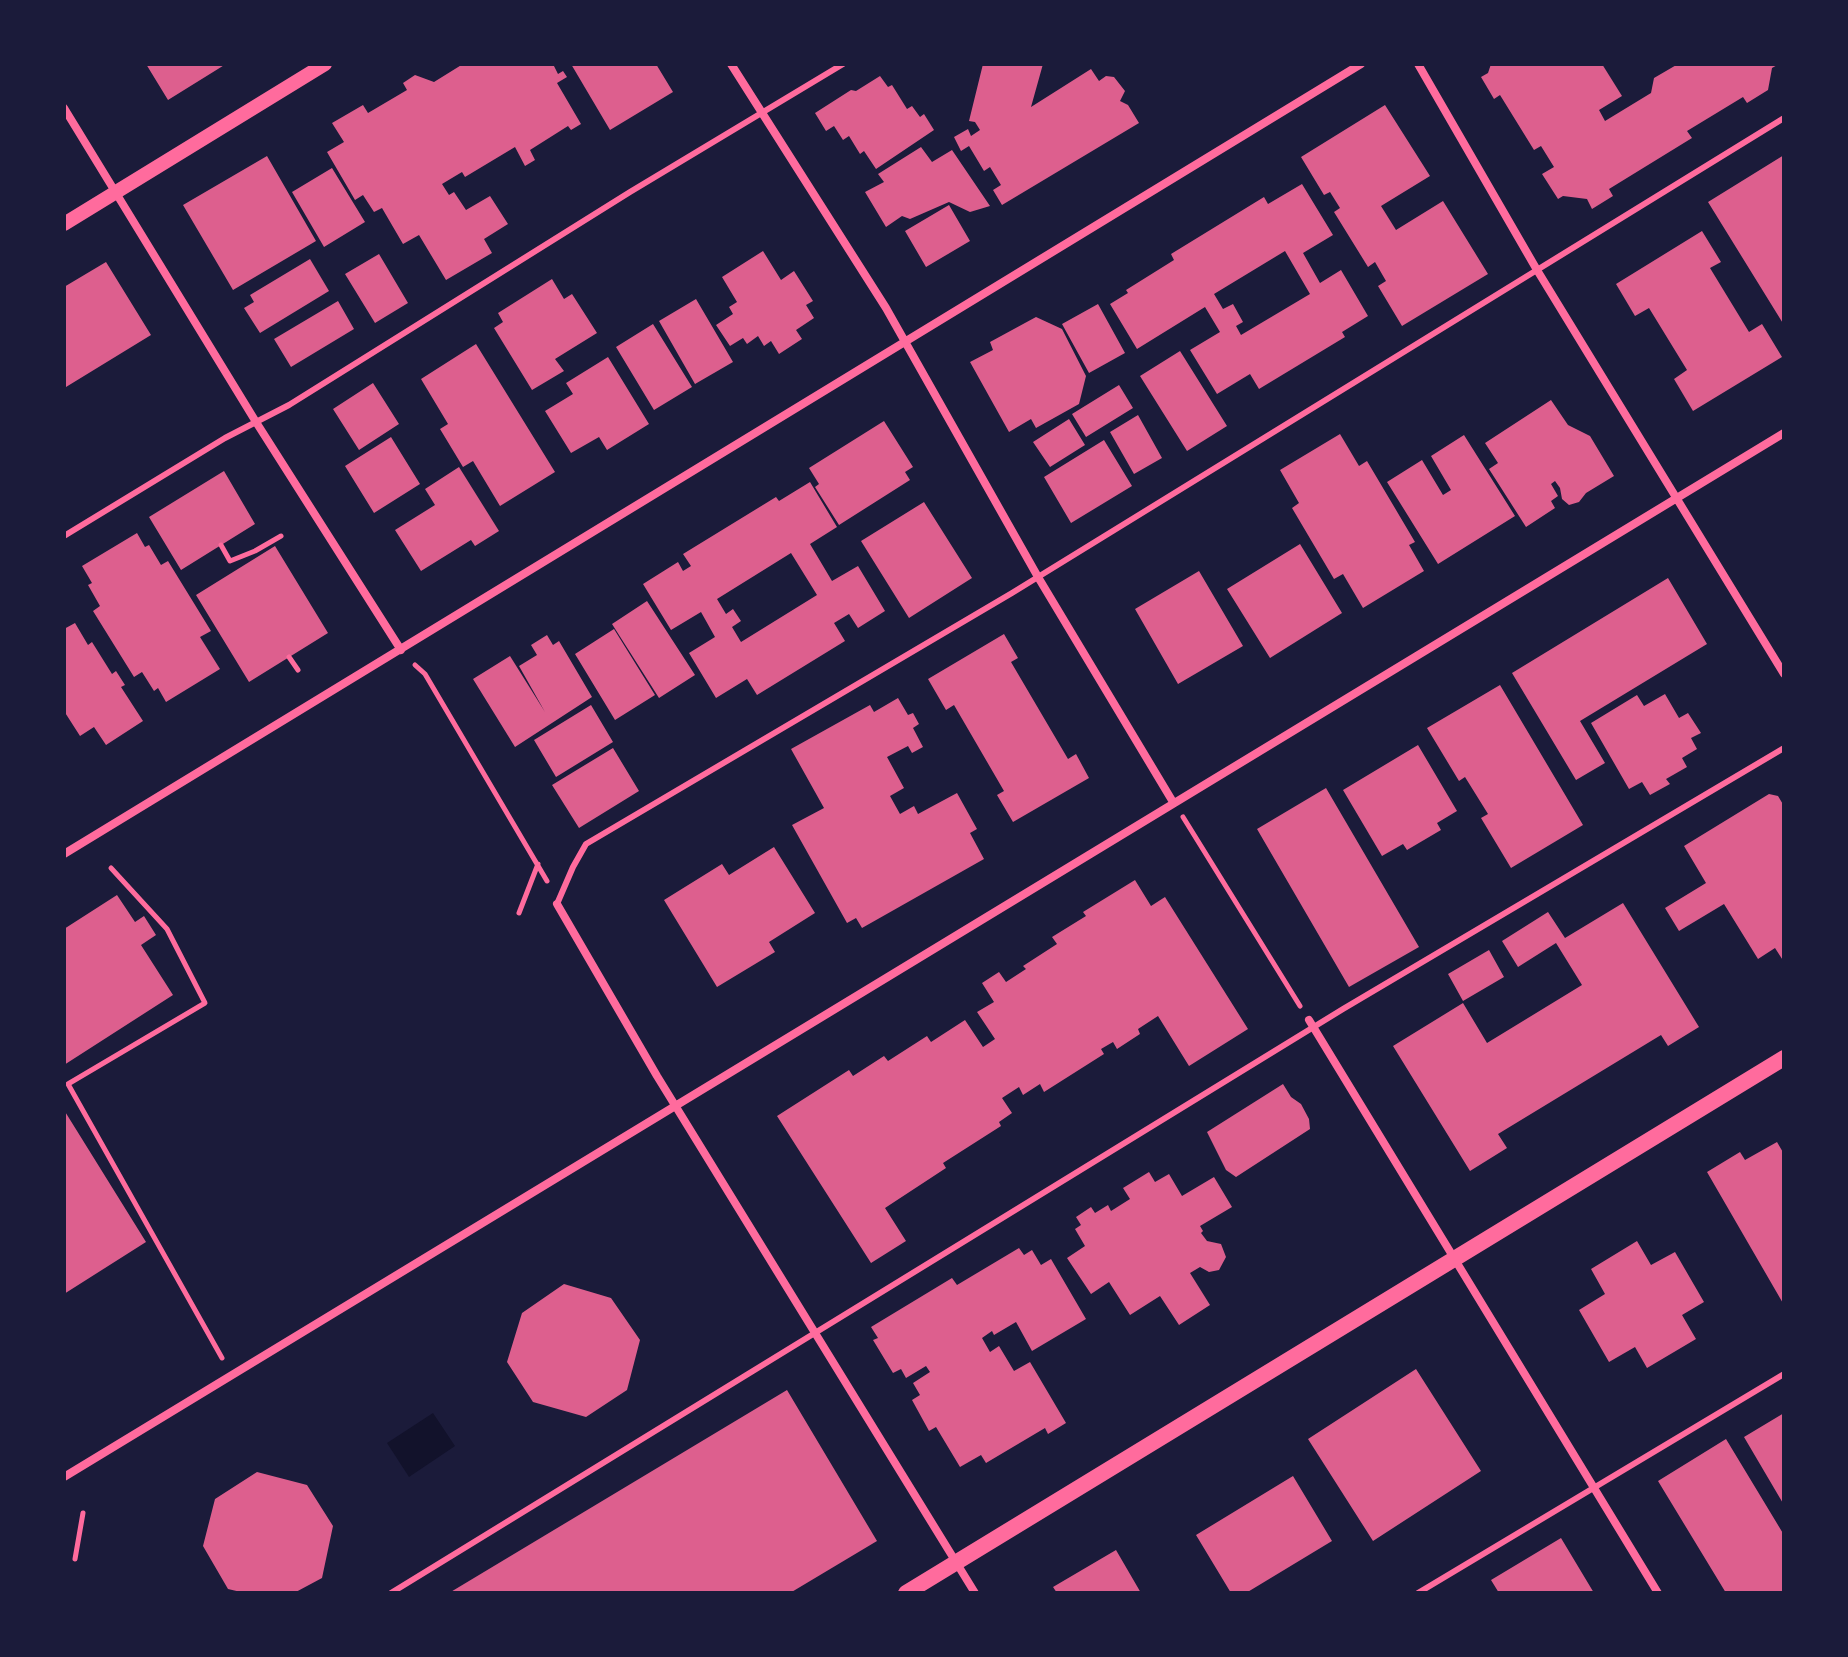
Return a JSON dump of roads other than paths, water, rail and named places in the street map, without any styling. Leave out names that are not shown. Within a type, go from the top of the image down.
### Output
[{"type":"main road","points":[[906,1593],[1784,1058]]},
{"type":"street","points":[[64,224],[325,64]]},
{"type":"street","points":[[731,64],[886,308],[1038,577],[1173,802]]},
{"type":"street","points":[[64,854],[1361,64]]},
{"type":"street","points":[[1418,64],[1537,270],[1784,674]]},
{"type":"street","points":[[64,108],[256,422],[401,650]]},
{"type":"street","points":[[64,1477],[1784,433]]},
{"type":"street","points":[[557,904],[675,1105],[975,1593]]},
{"type":"street","points":[[1311,1024],[1658,1593]]},
{"type":"lane","points":[[64,536],[289,405],[630,192],[843,64]]},
{"type":"lane","points":[[557,904],[586,844],[1038,577],[1784,118]]},
{"type":"lane","points":[[391,1593],[817,1333],[1311,1024],[1784,748]]},
{"type":"lane","points":[[1418,1593],[1784,1374]]}]
